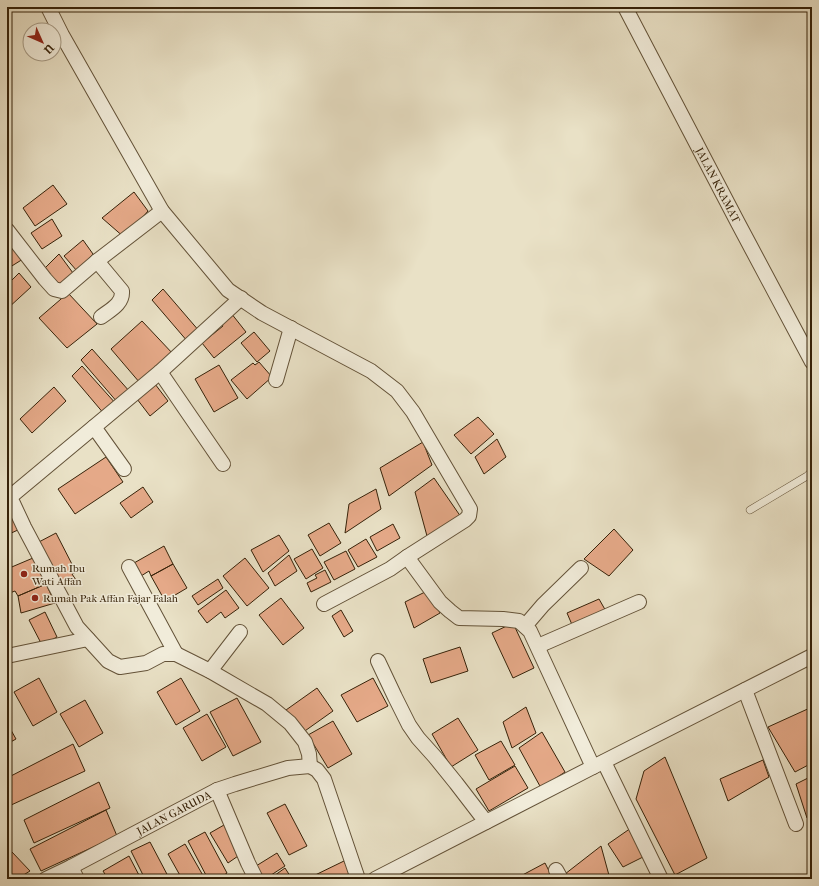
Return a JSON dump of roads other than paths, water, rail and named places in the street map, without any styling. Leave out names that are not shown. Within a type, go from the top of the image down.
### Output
[{"type":"street","points":[[48,7],[62,35],[162,211],[228,290],[262,312],[371,371],[397,391],[413,412],[470,509],[469,516],[465,520],[390,569],[324,604]]},
{"type":"street","name":"JALAN KRAMAT","points":[[625,7],[812,362]]},
{"type":"street","points":[[7,230],[45,280],[54,289],[62,291],[97,261],[162,211]]},
{"type":"street","points":[[97,261],[122,291],[122,296],[119,302],[102,317]]},
{"type":"street","points":[[241,298],[160,372],[94,427],[8,495],[77,627],[108,661],[120,667],[146,664],[164,654],[176,654],[210,671],[267,704],[290,723],[305,742],[309,754],[310,766],[317,770],[324,779],[358,879]]},
{"type":"street","points":[[276,380],[291,328]]},
{"type":"street","points":[[160,372],[223,464]]},
{"type":"street","points":[[94,427],[124,469]]},
{"type":"street","points":[[407,557],[440,602],[459,618],[519,621],[530,631],[598,764],[661,879]]},
{"type":"street","points":[[129,567],[176,654]]},
{"type":"street","points":[[525,626],[543,605],[581,568]]},
{"type":"street","points":[[538,646],[639,602]]},
{"type":"street","points":[[210,671],[240,632]]},
{"type":"street","points":[[7,656],[88,639]]},
{"type":"street","points":[[375,879],[812,656]]},
{"type":"street","points":[[378,661],[409,725],[418,738],[448,772],[486,822]]},
{"type":"street","points":[[745,690],[796,824]]},
{"type":"street","name":"JALAN GARUDA","points":[[46,879],[74,873],[217,790],[288,768],[310,766]]},
{"type":"street","points":[[217,790],[256,879]]},
{"type":"lane","points":[[750,510],[807,476],[812,471]]},
{"type":"place","name":"Rumah Ibu Wati Affan","points":[[24,574]]},
{"type":"place","name":"Rumah Pak Affan Fajar Falah","points":[[35,598]]}]
